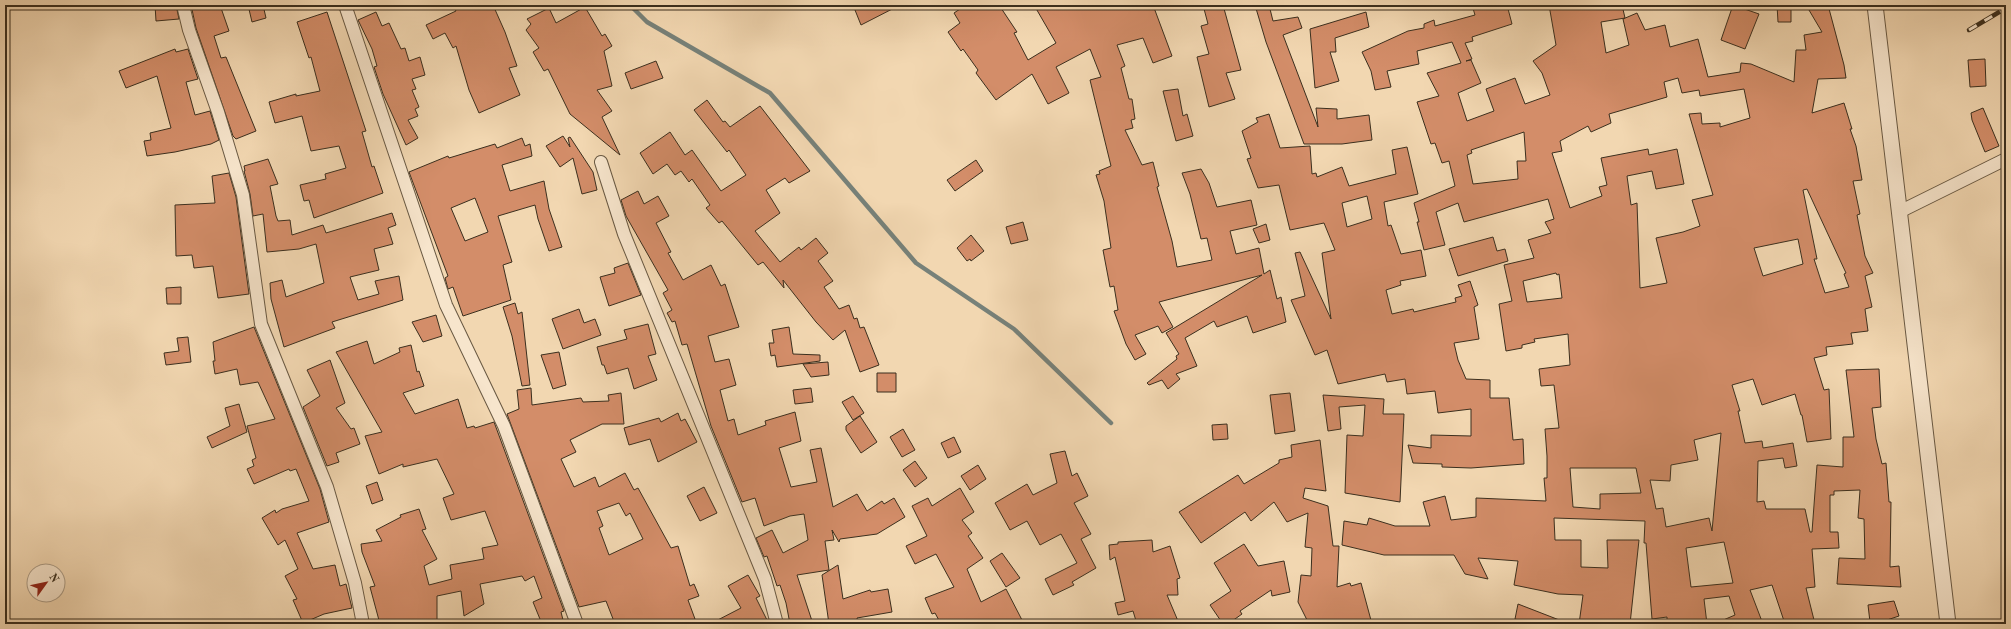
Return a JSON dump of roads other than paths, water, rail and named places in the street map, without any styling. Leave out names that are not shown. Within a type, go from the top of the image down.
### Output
[{"type":"street","points":[[183,5],[189,30],[218,112],[243,195],[261,324],[327,487],[355,583],[363,624]]},
{"type":"street","points":[[345,5],[446,304],[504,426],[577,624]]},
{"type":"street","points":[[1875,5],[1948,624]]},
{"type":"street","points":[[1899,212],[2006,158]]},
{"type":"street","points":[[601,162],[624,234],[765,579],[777,624]]},
{"type":"waterway","points":[[630,5],[647,22],[770,93],[916,263],[1014,329],[1111,423]]},
{"type":"railway","points":[[1969,30],[2006,8]]}]
